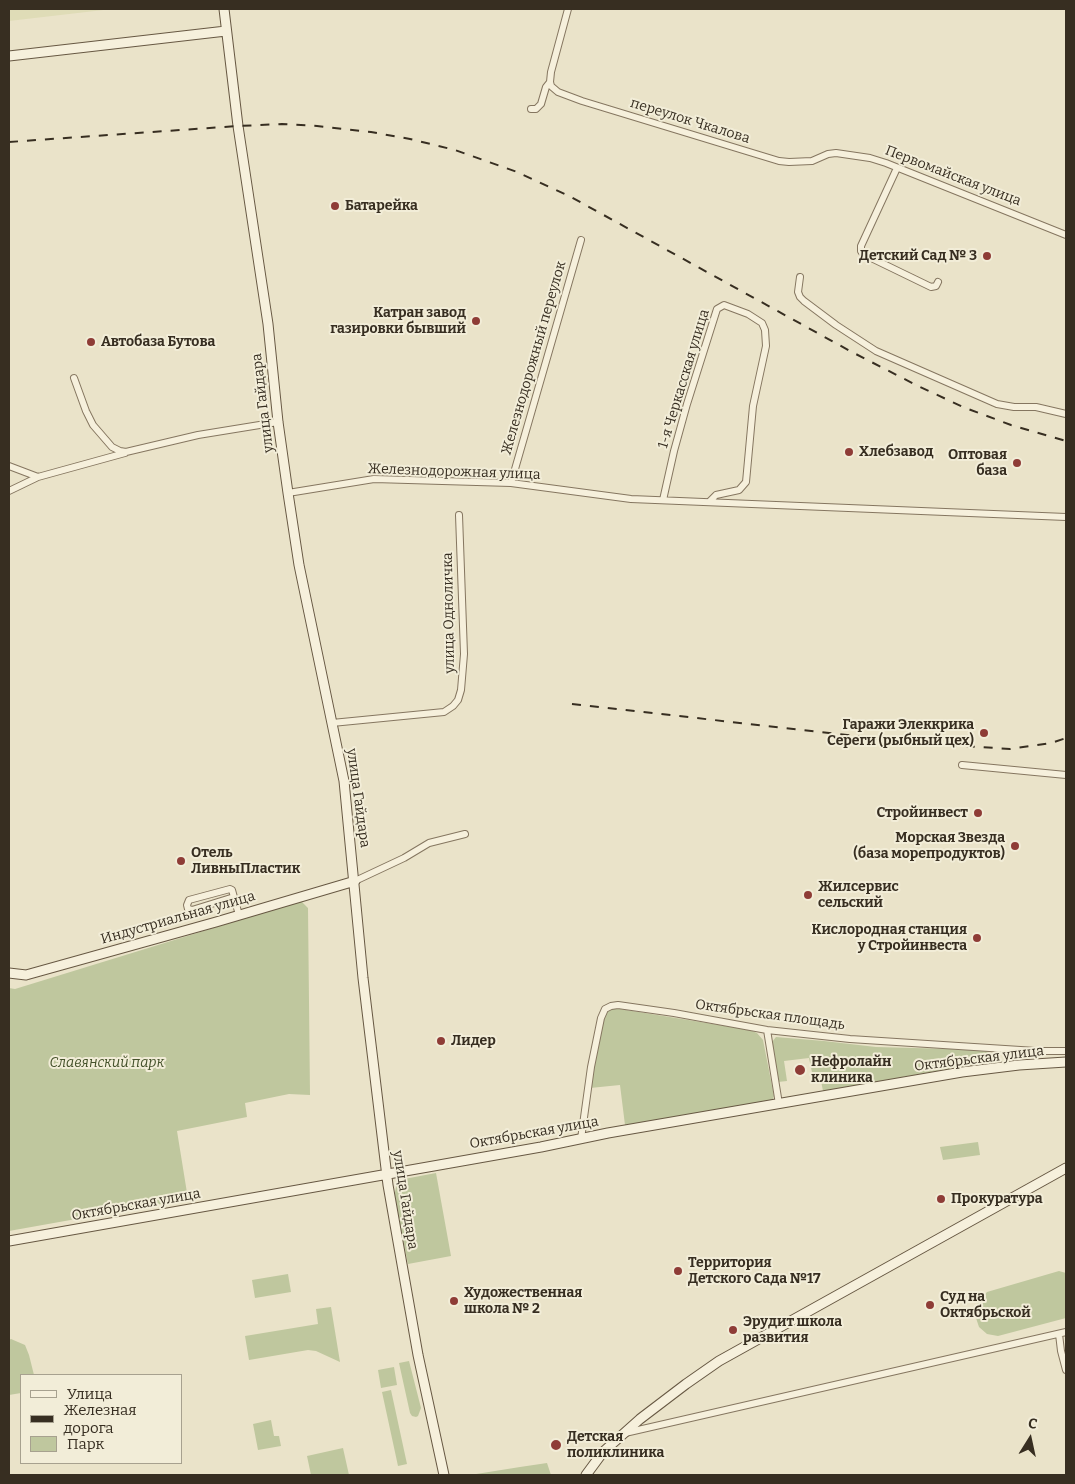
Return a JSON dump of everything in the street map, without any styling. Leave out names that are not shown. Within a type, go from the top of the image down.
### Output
[{"type":"street","name":"улица Гайдара","points":[[224,9],[238,126],[268,324],[278,422],[299,565],[344,781],[363,978],[386,1174],[418,1355],[444,1475]]},
{"type":"street","points":[[531,110],[536,109],[541,104],[546,87],[550,82],[568,9]]},
{"type":"street","points":[[9,56],[226,31]]},
{"type":"street","name":"переулок Чкалова","points":[[550,82],[551,86],[558,92],[582,101],[779,160],[790,162],[812,161],[828,154]]},
{"type":"street","name":"Первомайская улица","points":[[828,154],[836,153],[870,158],[1066,235]]},
{"type":"street","points":[[897,168],[861,251],[863,254],[928,286],[936,286],[938,282]]},
{"type":"street","name":"Железнодорожный переулок","points":[[511,483],[581,240]]},
{"type":"street","points":[[800,278],[798,292],[804,301],[876,351],[997,404],[1014,407],[1036,407],[1066,414]]},
{"type":"street","name":"1-я Черкасская улица","points":[[663,500],[687,404],[717,309],[724,305],[748,314],[762,323],[765,330],[766,346],[753,406],[746,482],[739,490],[716,495],[710,501]]},
{"type":"street","points":[[74,378],[93,425],[116,450],[126,452]]},
{"type":"street","points":[[9,491],[38,477],[126,452],[198,435],[278,422]]},
{"type":"street","points":[[9,466],[38,477]]},
{"type":"street","name":"Железнодорожная улица","points":[[288,493],[374,479],[511,483],[632,499],[1066,517]]},
{"type":"street","name":"улица Одноличка","points":[[332,723],[444,712],[458,700],[462,690],[464,654],[459,515]]},
{"type":"street","points":[[962,765],[1066,776]]},
{"type":"street","points":[[354,881],[404,858],[429,843],[465,834]]},
{"type":"street","name":"Индустриальная улица","points":[[9,973],[26,976],[354,881]]},
{"type":"street","points":[[234,897],[192,910],[188,909],[187,905],[189,900],[228,889],[232,890],[234,897],[239,915]]},
{"type":"street","name":"Октябрьская площадь","points":[[580,1139],[601,1018],[605,1009],[611,1006],[618,1005],[674,1013],[767,1030],[850,1039],[1036,1051],[1066,1050]]},
{"type":"street","points":[[767,1030],[779,1104]]},
{"type":"street","name":"Октябрьская улица","points":[[9,1241],[962,1072],[1019,1065],[1066,1062]]},
{"type":"street","points":[[586,1475],[603,1452],[640,1419],[719,1362],[824,1301],[1066,1168]]},
{"type":"street","points":[[624,1434],[1063,1333],[1061,1351],[1066,1370]]},
{"type":"shaded area","points":[[9,9],[112,9],[9,21]]},
{"type":"green space","name":"Славянский парк","points":[[301,901],[308,908],[310,1095],[289,1094],[245,1103],[247,1117],[177,1131],[188,1199],[9,1231],[9,988],[15,989]]},
{"type":"green space","points":[[614,1008],[750,1030],[757,1033],[763,1040],[774,1096],[772,1101],[625,1125],[620,1085],[590,1088],[603,1016]]},
{"type":"green space","points":[[776,1037],[876,1047],[989,1050],[990,1052],[971,1065],[823,1091],[820,1076],[813,1077],[809,1058],[784,1061],[787,1081],[778,1082],[772,1042]]},
{"type":"green space","points":[[978,1142],[980,1155],[943,1160],[940,1147]]},
{"type":"green space","points":[[436,1173],[451,1256],[408,1264],[394,1197],[397,1182]]},
{"type":"green space","points":[[1059,1271],[1066,1273],[1066,1318],[998,1336],[987,1334],[979,1327],[975,1315],[978,1302],[987,1292]]},
{"type":"green space","points":[[288,1274],[291,1292],[255,1298],[252,1280]]},
{"type":"green space","points":[[331,1307],[340,1362],[316,1351],[308,1350],[249,1360],[245,1336],[318,1324],[316,1309]]},
{"type":"green space","points":[[11,1339],[25,1345],[34,1374],[20,1374],[20,1393],[9,1395],[9,1340]]},
{"type":"green space","points":[[409,1361],[421,1408],[416,1417],[410,1413],[399,1363]]},
{"type":"green space","points":[[394,1367],[397,1385],[381,1388],[378,1370]]},
{"type":"green space","points":[[391,1390],[407,1464],[398,1466],[382,1392]]},
{"type":"green space","points":[[271,1420],[274,1436],[279,1436],[281,1446],[258,1450],[253,1424]]},
{"type":"green space","points":[[343,1448],[349,1475],[311,1475],[307,1456]]},
{"type":"green space","points":[[547,1463],[551,1475],[470,1475],[520,1467]]},
{"type":"railway","points":[[9,142],[282,124],[371,132],[455,150],[517,172],[571,197],[850,351],[916,385],[963,407],[1011,425],[1066,441]]},
{"type":"railway","points":[[572,704],[918,743],[1010,749],[1051,743],[1066,738]]},
{"type":"place","name":"Батарейка","points":[[335,206]]},
{"type":"place","name":"Детский Сад № 3","points":[[987,256]]},
{"type":"place","name":"Катран завод газировки бывший","points":[[476,321]]},
{"type":"place","name":"Автобаза Бутова","points":[[91,342]]},
{"type":"place","name":"Хлебзавод","points":[[849,452]]},
{"type":"place","name":"Оптовая база","points":[[1017,463]]},
{"type":"place","name":"Гаражи Элеккрика Сереги (рыбный цех)","points":[[984,733]]},
{"type":"place","name":"Стройинвест","points":[[978,813]]},
{"type":"place","name":"Морская Звезда (база морепродуктов)","points":[[1015,846]]},
{"type":"place","name":"Отель ЛивныПластик","points":[[181,861]]},
{"type":"place","name":"Жилсервис сельский","points":[[808,895]]},
{"type":"place","name":"Кислородная станция у Стройинвеста","points":[[977,938]]},
{"type":"place","name":"Лидер","points":[[441,1041]]},
{"type":"place","name":"Нефролайн клиника","points":[[800,1070]]},
{"type":"place","name":"Прокуратура","points":[[941,1199]]},
{"type":"place","name":"Территория Детского Сада №17","points":[[678,1271]]},
{"type":"place","name":"Художественная школа № 2","points":[[454,1301]]},
{"type":"place","name":"Суд на Октябрьской","points":[[930,1305]]},
{"type":"place","name":"Эрудит школа развития","points":[[733,1330]]},
{"type":"place","name":"Детская поликлиника","points":[[556,1445]]}]
